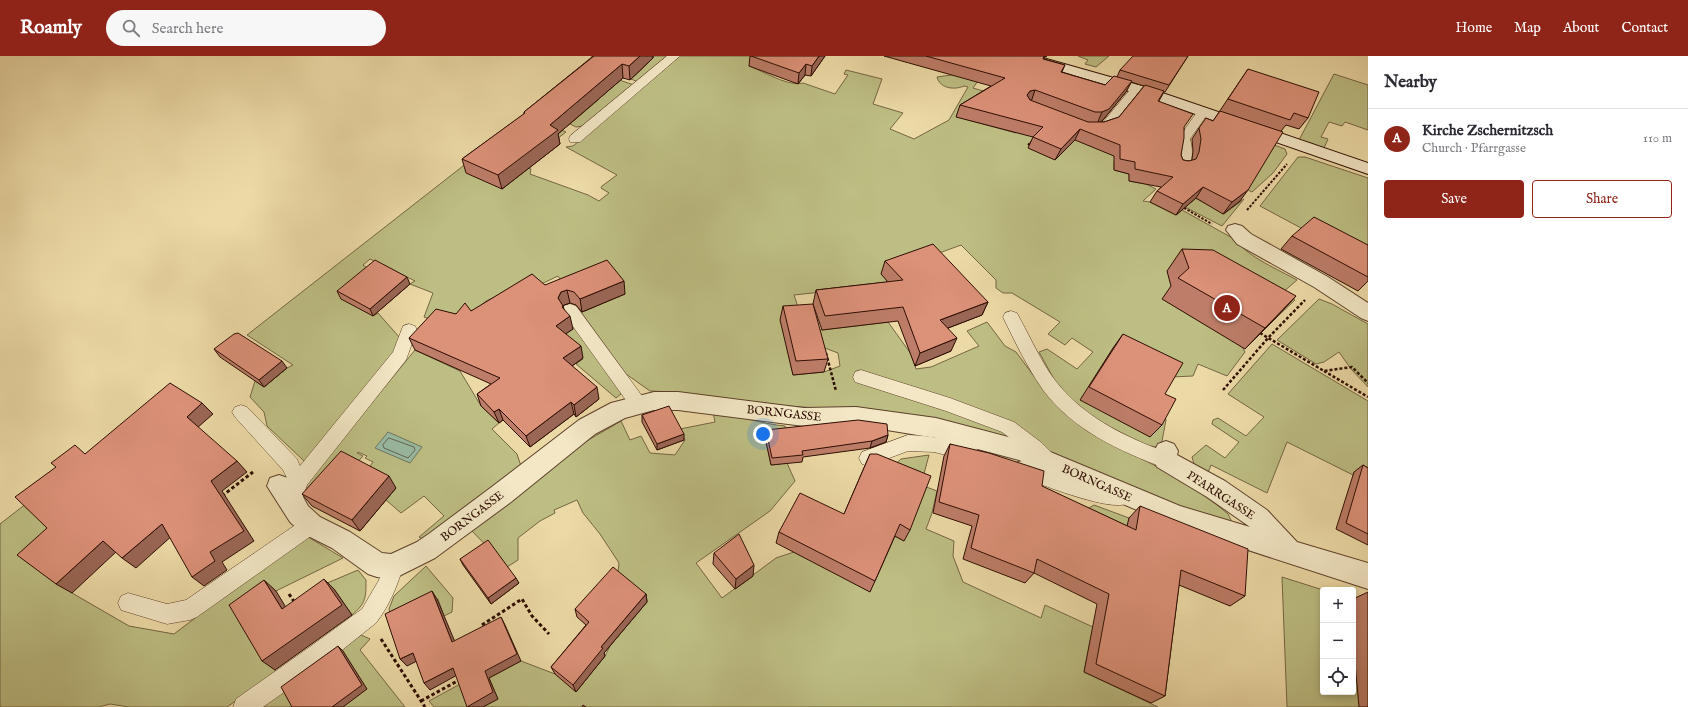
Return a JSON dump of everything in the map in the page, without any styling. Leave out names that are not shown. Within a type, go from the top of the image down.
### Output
[{"type":"street","points":[[1020,56],[1137,88],[1368,168]]},
{"type":"street","points":[[1235,230],[1244,239],[1321,282],[1368,313]]},
{"type":"street","name":"BORNGASSE","points":[[393,567],[421,553],[439,541],[502,494],[587,427],[619,410],[639,404],[654,401],[678,401],[804,417],[856,416],[936,428],[982,439],[1024,451],[1142,503],[1177,516],[1368,576]]},
{"type":"street","name":"PFARRGASSE","points":[[1165,456],[1258,518],[1289,552]]},
{"type":"street","points":[[290,490],[299,514],[312,525],[341,540],[377,565],[393,567]]},
{"type":"lane","points":[[575,139],[674,56]]},
{"type":"lane","points":[[1081,126],[1096,129],[1103,127],[1122,108],[1137,88]]},
{"type":"lane","points":[[1182,167],[1186,150],[1184,139],[1203,112]]},
{"type":"lane","points":[[570,310],[639,404]]},
{"type":"lane","name":"PFARRGASSE","points":[[1011,317],[1029,354],[1051,388],[1066,404],[1086,421],[1120,441],[1147,454],[1165,456]]},
{"type":"lane","points":[[290,490],[400,355],[409,330]]},
{"type":"lane","points":[[861,377],[950,405],[1008,427],[1036,448],[1048,461]]},
{"type":"lane","points":[[241,412],[290,465],[290,490]]},
{"type":"lane","points":[[868,458],[908,443],[934,444],[992,458],[1082,490],[1142,503]]},
{"type":"lane","points":[[128,603],[168,614],[190,610],[312,525]]},
{"type":"lane","points":[[244,707],[325,650],[369,616],[375,608],[388,583],[393,567]]},
{"type":"path","points":[[1028,145],[1037,136]]},
{"type":"path","points":[[1235,230],[1234,224],[1279,175],[1290,160],[1297,144]]},
{"type":"path","points":[[1184,208],[1214,225]]},
{"type":"path","points":[[1223,390],[1268,338],[1311,295],[1321,282]]},
{"type":"path","points":[[1260,333],[1368,397]]},
{"type":"path","points":[[826,353],[836,392]]},
{"type":"path","points":[[1324,371],[1352,367],[1368,384]]},
{"type":"path","points":[[217,500],[255,471]]},
{"type":"path","points":[[289,594],[298,608]]},
{"type":"path","points":[[482,625],[522,599],[532,616],[549,634]]},
{"type":"path","points":[[369,616],[394,661],[425,707]]},
{"type":"path","points":[[421,701],[466,676]]},
{"type":"green space","points":[[649,56],[669,56],[638,82],[631,79]]},
{"type":"green space","points":[[680,56],[760,56],[749,66],[783,81],[797,84],[803,83],[835,94],[848,75],[844,74],[846,70],[882,79],[873,104],[903,113],[890,129],[914,139],[949,120],[968,87],[948,88],[941,84],[937,77],[951,75],[991,56],[995,57],[973,88],[1010,99],[965,119],[1016,133],[1019,125],[1089,135],[1123,119],[1114,163],[1114,170],[1129,174],[1129,181],[1146,184],[1156,189],[1143,201],[1150,202],[1176,215],[1182,210],[1236,240],[1248,252],[1297,280],[1282,293],[1295,300],[1278,316],[1199,270],[1245,352],[1227,376],[1198,364],[1193,376],[1171,377],[1113,348],[1164,413],[1166,420],[1160,445],[1156,447],[1146,445],[1094,419],[1060,390],[1039,352],[1047,349],[1077,369],[1093,352],[1072,338],[1065,345],[1048,334],[1060,322],[1012,293],[1003,293],[996,288],[996,280],[961,245],[882,274],[893,288],[840,290],[794,295],[802,319],[781,320],[793,375],[824,372],[840,366],[838,353],[817,345],[813,329],[822,330],[888,322],[911,354],[916,369],[931,367],[979,346],[967,331],[987,322],[1005,346],[1016,352],[1048,395],[1105,441],[1164,470],[1196,490],[1228,514],[1231,520],[1230,523],[1204,516],[1026,444],[845,410],[788,406],[673,392],[650,391],[626,374],[581,312],[558,276],[535,287],[529,282],[486,301],[470,315],[440,323],[424,317],[433,293],[410,284],[415,281],[370,259],[363,265],[373,272],[373,316],[378,313],[400,338],[391,359],[305,462],[267,426],[264,412],[250,397],[255,381],[264,387],[287,368],[293,365],[247,335],[587,69],[634,85],[583,126],[576,127],[570,124],[598,100],[543,122],[566,132],[553,142],[528,168],[531,169],[530,174],[588,195],[599,201],[609,193],[601,188],[602,186],[617,175],[566,147],[573,146]]},
{"type":"green space","points":[[1078,56],[1109,56],[1096,67],[1085,64],[1088,60]]},
{"type":"green space","points":[[1334,74],[1368,85],[1368,130],[1345,122],[1342,126],[1329,122],[1321,137],[1328,139],[1324,148],[1299,140]]},
{"type":"green space","points":[[1252,137],[1285,149],[1287,154],[1273,173],[1252,192],[1224,177]]},
{"type":"green space","points":[[1298,157],[1305,157],[1368,178],[1368,264],[1260,206]]},
{"type":"green space","points":[[1188,194],[1224,214],[1244,199],[1222,226],[1185,207],[1191,201]]},
{"type":"green space","points":[[1319,299],[1332,304],[1368,324],[1368,387],[1351,369],[1339,352],[1324,362],[1316,364],[1277,340]]},
{"type":"green space","points":[[564,319],[570,319],[622,390],[621,394],[616,398],[576,364],[583,359],[567,345],[566,333],[573,328]]},
{"type":"green space","points":[[1272,344],[1368,401],[1368,479],[1354,472],[1353,475],[1287,442],[1267,493],[1211,465],[1207,475],[1194,464],[1192,457],[1206,445],[1225,458],[1239,442],[1212,424],[1213,420],[1218,418],[1246,436],[1264,417],[1228,394]]},
{"type":"green space","points":[[415,350],[460,371],[481,406],[499,423],[492,429],[517,454],[521,466],[423,539],[419,537],[444,516],[424,496],[401,513],[386,500],[367,470],[373,462],[365,458],[367,456],[358,452],[357,453],[363,456],[354,466],[341,473],[312,506],[307,499],[305,484]]},
{"type":"green space","points":[[713,412],[785,426],[789,434],[765,437],[771,465],[787,463],[795,481],[770,511],[696,563],[722,598],[776,558],[794,552],[870,591],[894,536],[904,541],[887,472],[901,459],[929,455],[921,485],[937,491],[932,513],[926,529],[954,541],[953,556],[963,582],[1041,618],[1045,605],[1093,627],[1084,672],[1158,707],[483,707],[498,699],[489,678],[521,661],[555,674],[576,691],[605,656],[610,646],[619,563],[600,534],[583,513],[577,500],[554,510],[555,513],[540,521],[518,538],[518,560],[507,567],[469,528],[578,446],[621,421],[630,440],[641,436],[650,453],[675,455],[685,440],[680,429],[715,422]]},
{"type":"green space","points":[[49,486],[71,510],[33,565],[72,593],[129,626],[174,634],[305,535],[343,558],[276,591],[242,615],[276,672],[227,707],[129,707],[110,704],[99,707],[0,707],[0,524]]},
{"type":"green space","points":[[1094,505],[1129,518],[1125,539],[1074,517]]},
{"type":"green space","points":[[426,566],[453,598],[452,612],[444,616],[438,599],[392,622],[389,609],[394,596]]},
{"type":"green space","points":[[358,570],[366,580],[366,591],[363,603],[352,615],[334,589],[306,592]]},
{"type":"green space","points":[[1282,577],[1320,589],[1320,695],[1356,695],[1356,667],[1360,707],[1287,707]]},
{"type":"green space","points":[[361,635],[370,639],[360,650],[405,707],[260,707]]},
{"type":"green space","points":[[462,683],[470,707],[434,707],[429,701]]},
{"type":"water","points":[[388,432],[422,447],[410,463],[375,448]]},
{"type":"building","points":[[594,56],[640,56],[629,66],[622,64],[550,125],[558,130],[498,175],[462,159],[525,113],[524,112]]},
{"type":"building","points":[[751,56],[819,56],[812,66],[806,64],[799,73]]},
{"type":"building","points":[[926,56],[1044,56],[1043,59],[1065,65],[1061,72],[1105,85],[1114,76],[1132,81],[1109,109],[1102,112],[1095,112],[1035,90],[1030,91],[1027,95],[1030,100],[1088,122],[1104,122],[1119,117],[1145,85],[1164,91],[1158,101],[1193,114],[1184,127],[1181,155],[1183,160],[1189,161],[1196,159],[1199,152],[1201,139],[1199,128],[1206,118],[1213,121],[1220,111],[1283,132],[1248,190],[1232,202],[1203,187],[1183,204],[1157,191],[1173,177],[1135,169],[1135,162],[1120,159],[1120,145],[1080,129],[1061,149],[1033,137],[1043,127],[960,105],[1005,78]]},
{"type":"building","points":[[1133,56],[1188,56],[1169,85],[1120,70]]},
{"type":"building","points":[[1248,69],[1319,92],[1308,118],[1294,113],[1290,120],[1228,99]]},
{"type":"building","points":[[1314,217],[1368,245],[1368,277],[1292,236]]},
{"type":"building","points":[[933,244],[988,302],[940,320],[957,338],[920,353],[903,307],[825,316],[816,290],[903,280],[885,261]]},
{"type":"building","points":[[1182,249],[1213,250],[1296,296],[1265,328],[1178,278],[1189,268]]},
{"type":"building","points":[[375,260],[407,277],[370,309],[337,291]]},
{"type":"building","points":[[607,260],[624,281],[580,299],[574,292],[567,290],[561,292],[558,298],[563,306],[562,307],[570,316],[556,326],[581,346],[563,358],[597,387],[574,405],[571,402],[526,436],[499,409],[494,412],[477,394],[500,378],[409,338],[436,309],[456,314],[465,303],[471,311],[532,274],[545,285]]},
{"type":"building","points":[[813,304],[828,359],[796,361],[783,306]]},
{"type":"building","points":[[238,333],[282,361],[259,380],[214,349],[234,334]]},
{"type":"building","points":[[1123,334],[1183,363],[1165,394],[1176,399],[1162,425],[1089,387]]},
{"type":"building","points":[[170,383],[202,403],[187,417],[237,461],[211,481],[244,531],[210,552],[215,561],[192,577],[162,524],[122,558],[103,541],[56,584],[17,555],[47,528],[15,497],[56,467],[51,463],[75,445],[85,454]]},
{"type":"building","points":[[669,406],[684,434],[657,444],[642,415]]},
{"type":"building","points":[[858,420],[887,424],[888,435],[872,441],[802,451],[803,455],[772,458],[766,430]]},
{"type":"building","points":[[950,444],[989,453],[1044,471],[1042,486],[1136,530],[1140,506],[1248,549],[1245,596],[1181,570],[1165,696],[1096,664],[1109,594],[1037,559],[1034,573],[971,548],[979,515],[939,502]]},
{"type":"building","points":[[341,451],[389,476],[352,520],[302,494]]},
{"type":"building","points":[[870,454],[877,454],[931,476],[910,530],[900,524],[875,581],[779,532],[800,493],[844,514]]},
{"type":"building","points":[[1363,465],[1368,468],[1368,534],[1346,523]]},
{"type":"building","points":[[739,534],[754,565],[736,579],[714,553]]},
{"type":"building","points":[[488,540],[516,578],[488,598],[460,559]]},
{"type":"building","points":[[613,567],[646,594],[601,647],[603,648],[573,685],[551,667],[589,622],[575,609]]},
{"type":"building","points":[[324,579],[342,605],[262,661],[229,605],[264,580],[282,609]]},
{"type":"building","points":[[432,591],[452,642],[501,617],[517,654],[485,671],[493,692],[467,707],[453,668],[424,683],[413,653],[400,659],[385,614]]},
{"type":"building","points":[[338,646],[362,685],[332,707],[292,707],[281,687]]},
{"type":"place","name":"Kirche Zschernitzsch","points":[[1227,308]]}]
